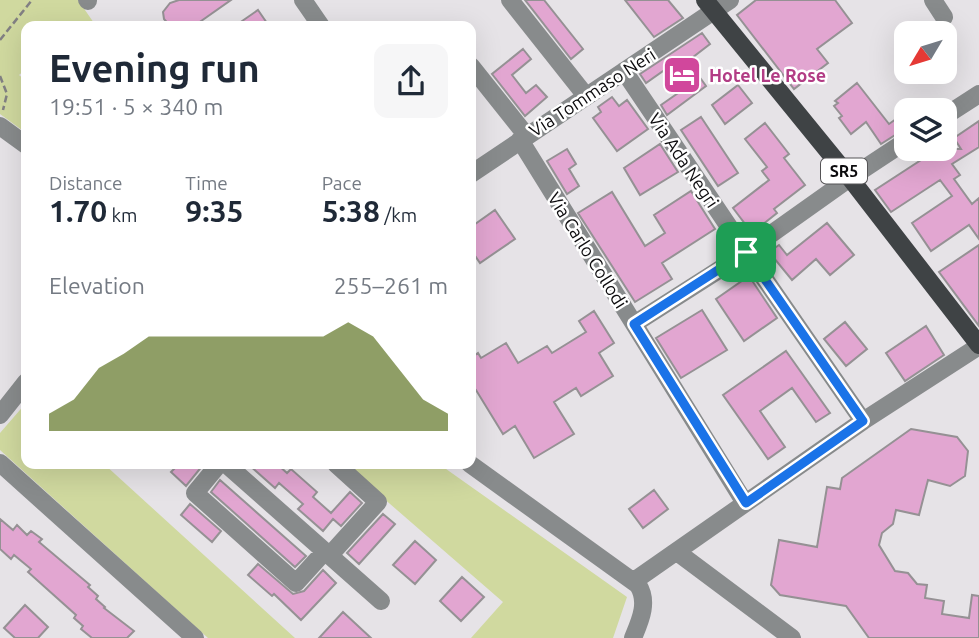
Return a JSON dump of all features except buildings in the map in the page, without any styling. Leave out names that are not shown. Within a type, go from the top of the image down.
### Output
[{"type":"main road","name":"SR5","points":[[710,6],[850,178],[979,345]]},
{"type":"street","points":[[303,0],[318,21]]},
{"type":"street","points":[[510,0],[586,96]]},
{"type":"street","name":"Via Tommaso Neri","points":[[476,170],[624,71],[710,6],[730,0]]},
{"type":"street","points":[[933,0],[944,17]]},
{"type":"street","name":"Via Ada Negri","points":[[624,71],[863,421]]},
{"type":"street","name":"Via Carlo Collodi","points":[[476,73],[523,137],[634,324],[746,503]]},
{"type":"street","points":[[957,108],[979,94]]},
{"type":"street","points":[[1,127],[21,141]]},
{"type":"street","points":[[634,324],[746,252],[894,149]]},
{"type":"street","points":[[634,581],[863,421],[979,345]]},
{"type":"street","points":[[0,415],[21,388]]},
{"type":"street","points":[[0,463],[195,638]]},
{"type":"street","points":[[476,468],[634,581],[643,595],[640,618]]},
{"type":"street","points":[[215,469],[195,492],[296,583],[378,502],[342,469]]},
{"type":"street","points":[[232,469],[381,601]]},
{"type":"street","points":[[633,638],[670,557]]},
{"type":"street","points":[[670,557],[792,638]]},
{"type":"path","points":[[0,40],[32,0]]},
{"type":"path","points":[[0,76],[7,94],[2,109],[1,127]]},
{"type":"green space","points":[[0,0],[78,0],[93,21],[21,21],[21,129],[0,114]]},
{"type":"green space","points":[[21,409],[21,469],[0,450],[0,433]]},
{"type":"green space","points":[[21,469],[109,469],[295,638],[208,638]]},
{"type":"green space","points":[[350,469],[446,469],[627,597],[613,638],[471,638],[503,602]]},
{"type":"place","name":"Hotel Le Rose","points":[[682,75]]},
{"type":"route","points":[[746,252],[863,421],[746,503],[634,324],[746,252]]}]
